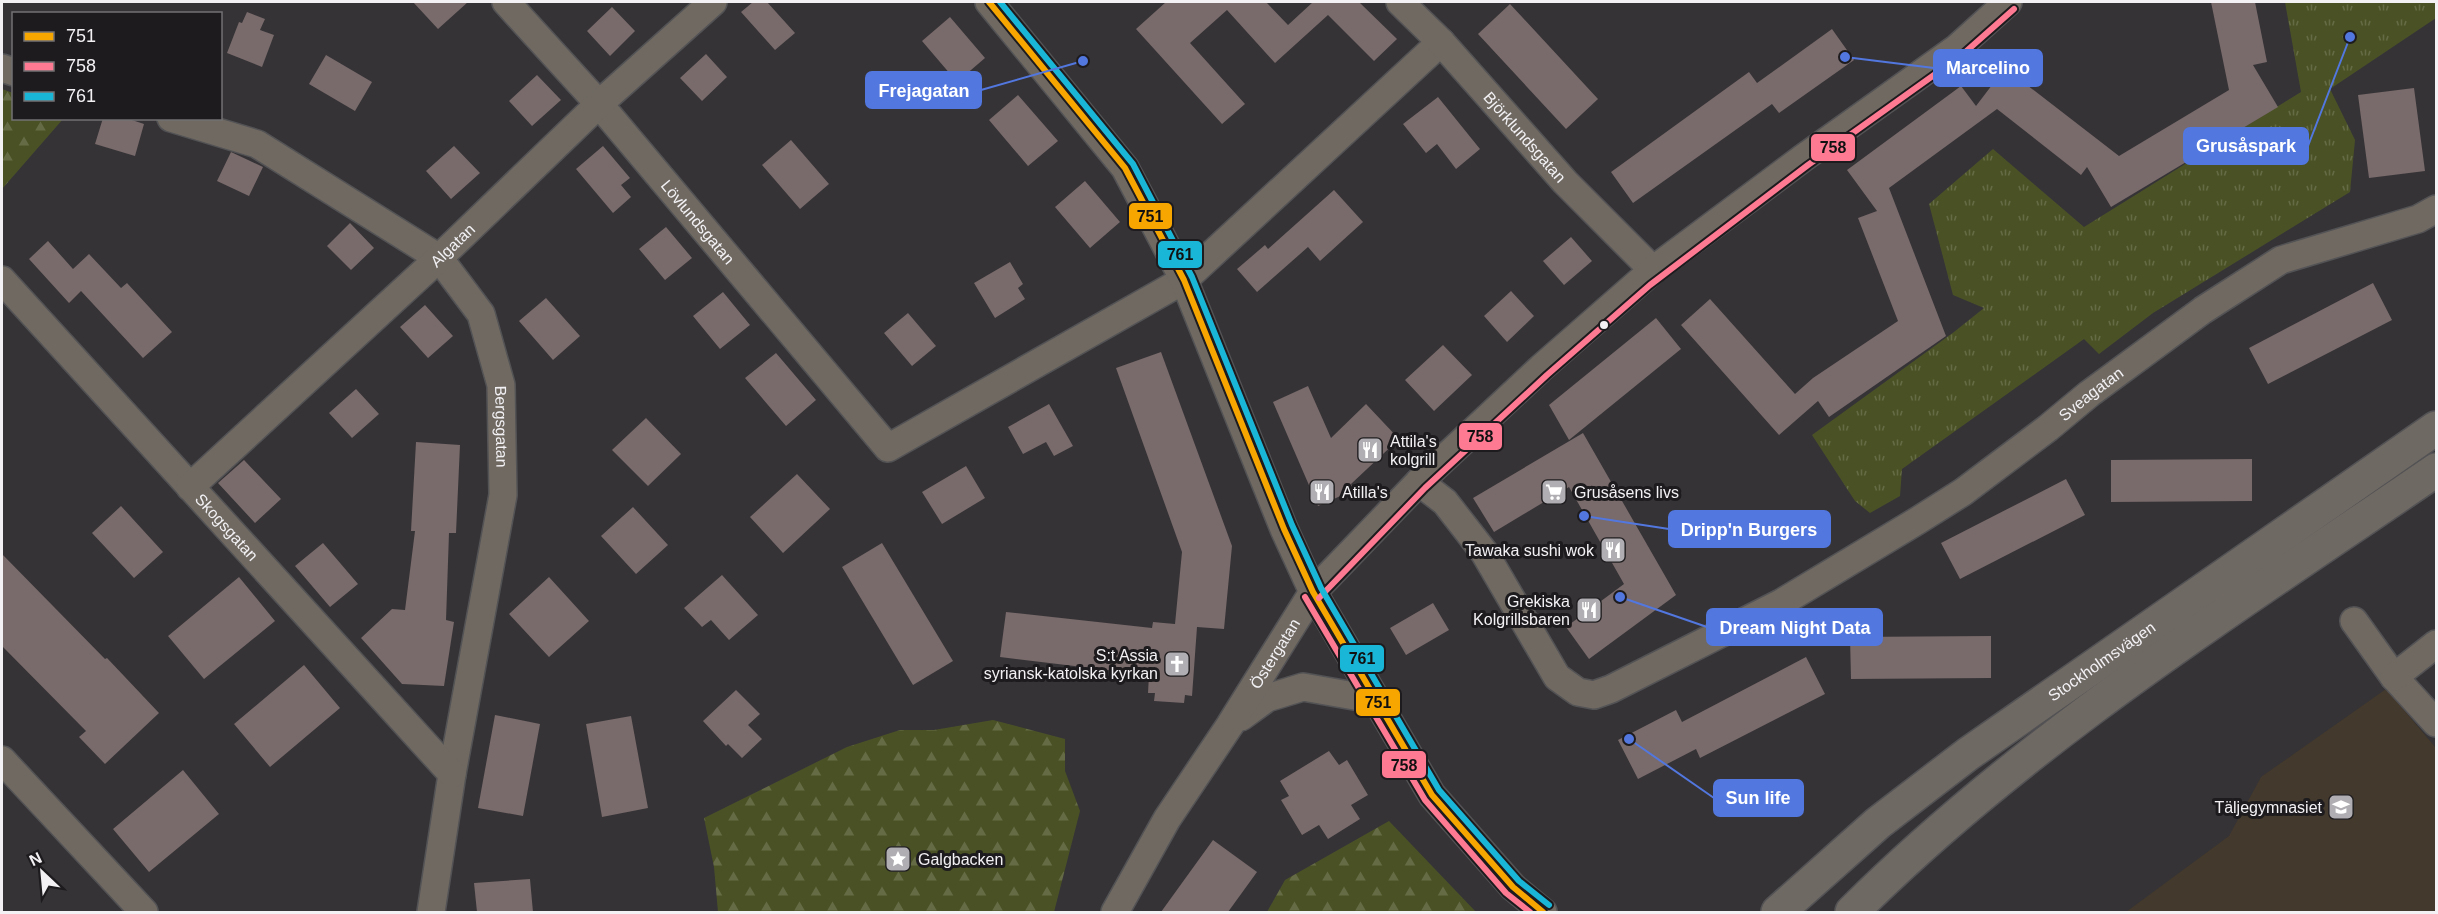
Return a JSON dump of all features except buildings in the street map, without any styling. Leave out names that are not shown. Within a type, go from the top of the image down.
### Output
[{"type":"main road","name":"Stockholmsvägen","points":[[1778,912],[1878,823],[1968,754],[2436,428]]},
{"type":"main road","name":"Stockholmsvägen","points":[[1852,912],[1942,829],[2023,762],[2099,704],[2436,470]]},
{"type":"street","name":"Lövlundsgatan","points":[[506,2],[599,104],[888,448],[1184,280]]},
{"type":"street","name":"Algatan","points":[[190,487],[439,258],[599,104],[713,2]]},
{"type":"street","points":[[989,2],[1125,168],[1184,280],[1284,529],[1313,592],[1432,795],[1513,887],[1543,912]]},
{"type":"street","name":"Björklundsgatan","points":[[1400,2],[1441,42],[1565,182],[1653,270]]},
{"type":"street","name":"Östergatan","points":[[1115,912],[1167,819],[1230,725],[1313,592],[1419,482],[1542,368],[1653,270],[1803,158],[1957,48],[2008,2]]},
{"type":"street","points":[[1184,280],[1441,42]]},
{"type":"street","name":"Bergsgatan","points":[[178,120],[257,144],[439,258],[481,314],[501,385],[503,495],[452,774],[431,912]]},
{"type":"street","name":"Sveagatan","points":[[1419,482],[1445,502],[1484,552],[1557,677],[1578,692],[1594,695],[1611,689],[1781,603],[1963,492],[2048,428],[2088,394],[2204,310],[2281,260],[2418,219],[2436,209]]},
{"type":"street","name":"Skogsgatan","points":[[2,280],[452,774]]},
{"type":"street","points":[[2354,621],[2394,677],[2436,723]]},
{"type":"street","points":[[2394,677],[2436,644]]},
{"type":"street","name":"Östergatan","points":[[1230,725],[1267,698],[1303,687],[1377,700]]},
{"type":"street","points":[[2,760],[144,912]]},
{"type":"shaded area","name":"Täljegymnasiet","points":[[2386,689],[2436,748],[2436,912],[2126,912],[2229,836],[2261,777]]},
{"type":"green space","points":[[2285,2],[2436,2],[2436,18],[2330,89],[2355,140],[2350,192],[2153,313],[2099,354],[2084,339],[1902,469],[1900,496],[1870,513],[1855,501],[1812,435],[1984,308],[1953,295],[1929,204],[1993,149],[2084,227],[2301,92]]},
{"type":"green space","points":[[2,89],[12,93],[12,120],[62,120],[2,189]]},
{"type":"green space","points":[[993,720],[1065,739],[1065,771],[1080,811],[1054,912],[718,912],[714,867],[704,818],[847,747],[900,730],[934,730]]},
{"type":"green space","points":[[1389,821],[1476,912],[1267,912],[1285,880]]},
{"type":"transit line","name":"751","points":[[989,2],[1125,168],[1184,280],[1284,529],[1313,592],[1432,795],[1513,887],[1543,912]]},
{"type":"transit line","name":"761","points":[[1000,2],[1133,164],[1192,277],[1292,525],[1321,588],[1439,790],[1519,881],[1549,905]]},
{"type":"transit line","name":"758","points":[[1319,598],[1425,488],[1547,375],[1650,285],[1808,165],[1962,55],[2014,9]]},
{"type":"transit line","name":"758","points":[[1305,597],[1425,800],[1506,893],[1530,912]]},
{"type":"place","name":"Grusåspark","points":[[2350,37]]},
{"type":"place","name":"Marcelino","points":[[1845,57]]},
{"type":"place","name":"Frejagatan","points":[[1083,61]]},
{"type":"place","name":"Attila's kolgrill","points":[[1370,450]]},
{"type":"place","name":"Atilla's","points":[[1322,492]]},
{"type":"place","name":"Grusåsens livs","points":[[1554,492]]},
{"type":"place","name":"Dripp'n Burgers","points":[[1584,516]]},
{"type":"place","name":"Tawaka sushi wok","points":[[1613,550]]},
{"type":"place","name":"Dream Night Data","points":[[1620,597]]},
{"type":"place","name":"Grekiska Kolgrillsbaren","points":[[1589,610]]},
{"type":"place","name":"S:t Assia syriansk-katolska kyrkan","points":[[1177,664]]},
{"type":"place","name":"Sun life","points":[[1629,739]]},
{"type":"place","name":"Täljegymnasiet","points":[[2341,807]]},
{"type":"place","name":"Galgbacken","points":[[898,859]]}]
